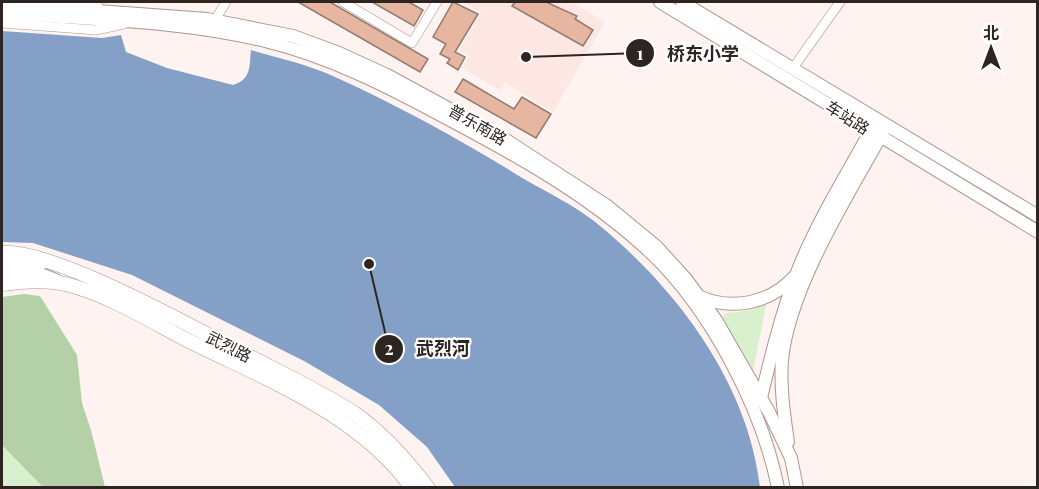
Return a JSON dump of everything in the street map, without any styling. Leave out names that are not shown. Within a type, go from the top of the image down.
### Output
[{"type":"main road","name":"车站路","points":[[660,2],[1038,232]]},
{"type":"main road","name":"车站路","points":[[682,2],[1038,216]]},
{"type":"main road","name":"普乐南路","points":[[2,4],[129,17],[218,32],[265,41],[336,63],[466,128],[572,191],[651,253],[688,296],[710,328],[738,378],[761,427],[778,488]]},
{"type":"main road","name":"普乐南路","points":[[2,13],[215,20],[293,36],[339,53],[450,108],[520,149],[606,205],[657,246],[698,296],[716,320],[761,398],[791,458],[797,488]]},
{"type":"main road","points":[[761,398],[781,318],[812,238],[882,122]]},
{"type":"main road","points":[[791,458],[781,384],[782,357],[788,332],[803,287],[875,134]]},
{"type":"main road","name":"武烈路","points":[[2,253],[15,252],[33,256],[177,319],[354,414],[406,458],[428,488]]},
{"type":"main road","points":[[2,263],[37,263],[74,272]]},
{"type":"main road","points":[[2,272],[38,273],[68,285]]},
{"type":"main road","points":[[698,296],[718,304],[742,304],[779,291],[797,274]]},
{"type":"main road","name":"武烈路","points":[[2,284],[53,281],[95,294],[314,403],[350,427],[377,449],[412,488]]},
{"type":"street","points":[[75,2],[129,17]]},
{"type":"street","points":[[215,20],[226,2]]},
{"type":"street","points":[[344,2],[412,43],[437,2]]},
{"type":"street","points":[[793,68],[840,2]]},
{"type":"street","points":[[2,23],[96,30],[129,17]]},
{"type":"shaded area","points":[[462,2],[572,2],[605,22],[553,112],[505,83],[500,90],[462,68],[469,56],[459,50],[481,13]]},
{"type":"green space","points":[[24,294],[40,296],[77,355],[82,403],[105,487],[43,487],[2,445],[2,297]]},
{"type":"green space","points":[[764,303],[766,305],[753,371],[749,370],[722,317],[726,313],[739,312]]},
{"type":"green space","points":[[2,330],[57,487],[2,488]]},
{"type":"water","points":[[2,31],[102,38],[121,35],[126,52],[167,68],[233,85],[247,76],[251,50],[303,65],[358,87],[406,112],[569,204],[594,221],[652,275],[703,339],[724,374],[740,410],[753,448],[760,487],[455,487],[427,447],[379,405],[304,361],[132,275],[33,243],[2,242]]},
{"type":"building","points":[[298,2],[330,2],[428,59],[420,72]]},
{"type":"building","points":[[372,2],[409,2],[423,10],[414,26]]},
{"type":"building","points":[[453,2],[478,14],[455,52],[465,57],[458,70],[447,63],[450,59],[440,54],[446,44],[433,37]]},
{"type":"building","points":[[515,2],[546,2],[577,16],[575,19],[593,30],[583,46],[512,6]]},
{"type":"building","points":[[463,79],[514,109],[522,97],[551,114],[536,138],[455,92]]},
{"type":"place","name":"桥东小学","points":[[526,57]]},
{"type":"place","name":"武烈河","points":[[369,264]]}]
